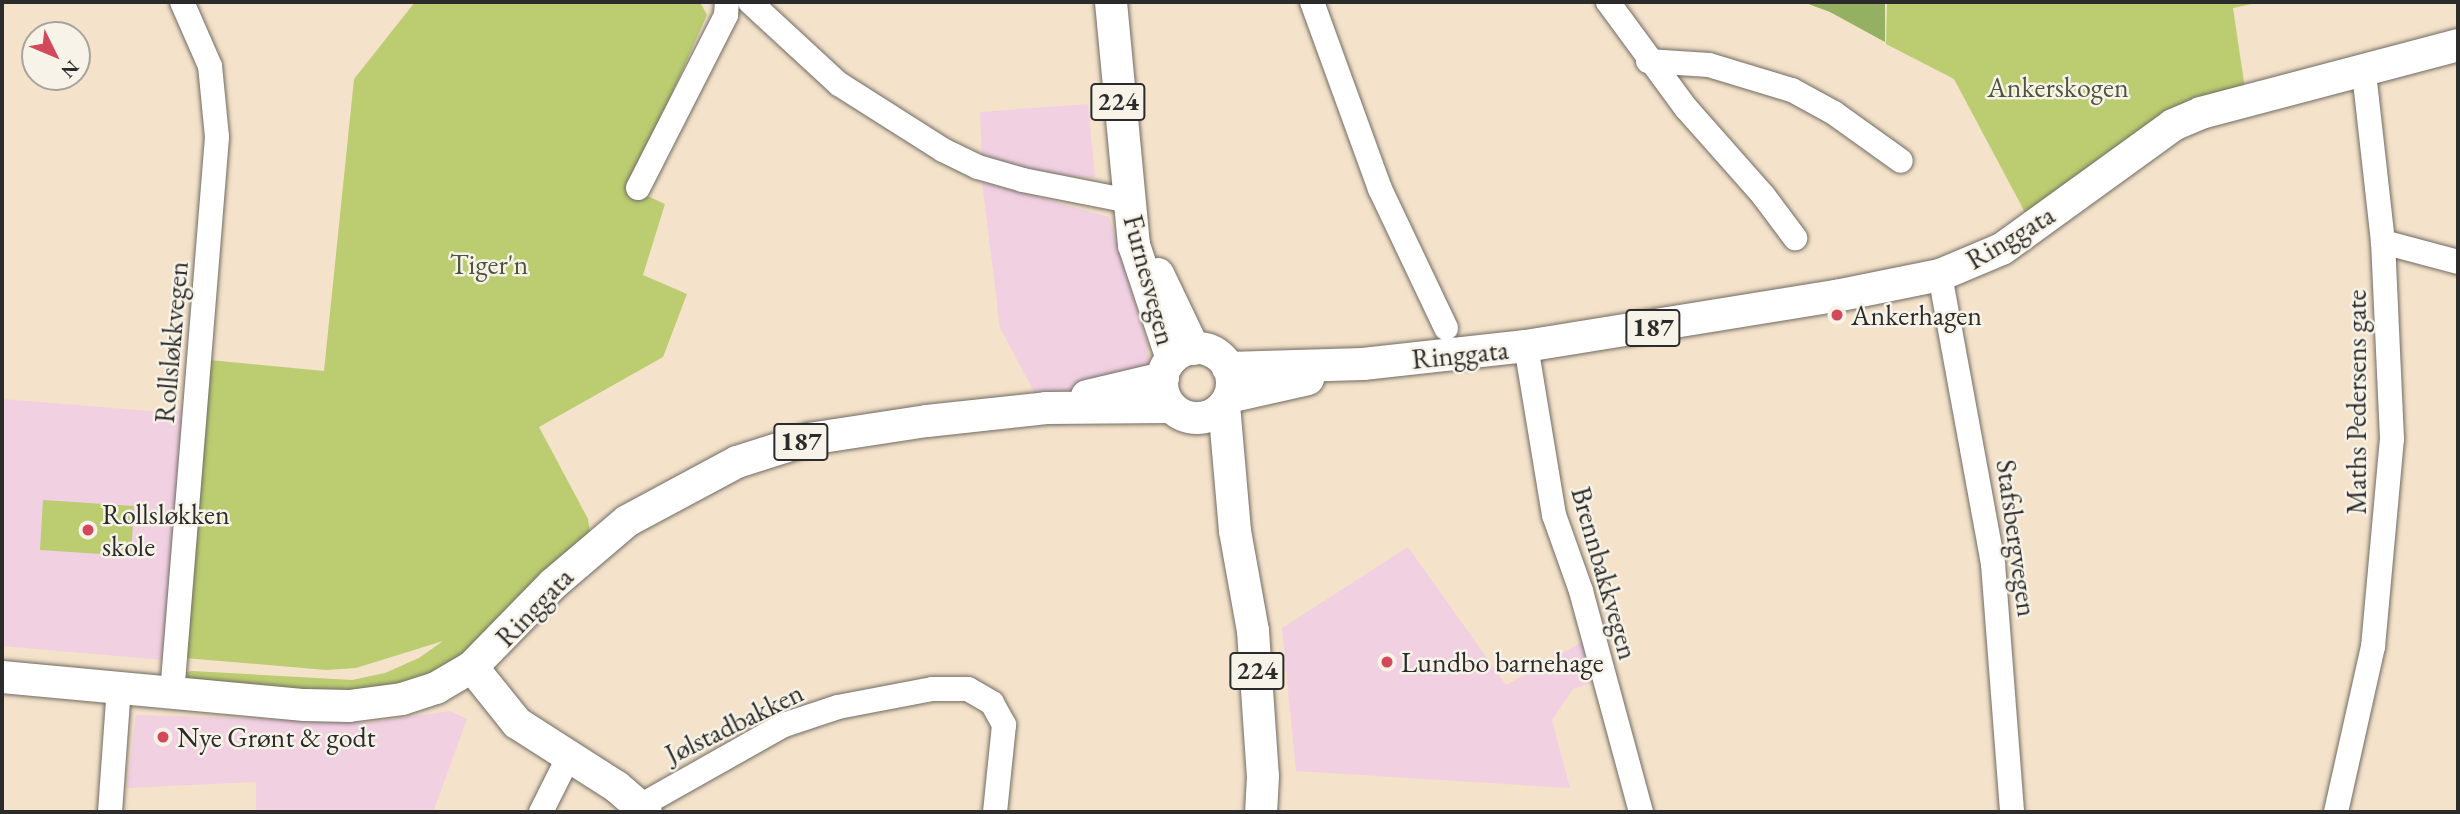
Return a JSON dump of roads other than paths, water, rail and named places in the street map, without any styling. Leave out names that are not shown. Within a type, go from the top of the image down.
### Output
[{"type":"main road","name":"Furnesvegen","points":[[1111,2],[1134,246],[1178,382],[1235,531]]},
{"type":"main road","name":"Ringgata","points":[[2,677],[172,694],[369,705],[436,688],[472,667],[598,543],[658,501],[710,474],[809,439],[1046,408],[1178,382],[1208,416],[1227,390],[1363,364],[1527,346],[1836,296],[1940,275],[2002,249],[2173,125],[2211,110],[2364,72],[2458,45]]},
{"type":"main road","points":[[1178,382],[1215,354],[1227,390]]},
{"type":"main road","name":"Furnesvegen","points":[[1227,390],[1235,531],[1254,631],[1263,776],[1261,812]]},
{"type":"main road","points":[[472,667],[508,716],[643,809]]},
{"type":"street","name":"Rollsløkkvegen","points":[[172,694],[217,137],[210,66],[182,2]]},
{"type":"street","points":[[638,188],[726,15],[727,2]]},
{"type":"street","points":[[750,2],[839,84],[943,150],[978,167],[1023,180],[1129,201]]},
{"type":"street","points":[[1312,2],[1380,189],[1446,328]]},
{"type":"street","points":[[1608,2],[1648,61],[1795,238]]},
{"type":"street","points":[[1648,61],[1709,65],[1792,90],[1835,113],[1901,161]]},
{"type":"street","name":"Maths Pedersens gate","points":[[2336,812],[2373,647],[2384,566],[2392,439],[2384,242],[2364,72]]},
{"type":"street","points":[[2384,242],[2458,262]]},
{"type":"street","name":"Stafsbergvegen","points":[[1940,275],[1993,564],[2012,812]]},
{"type":"street","name":"Brennbakkvegen","points":[[1527,346],[1554,515],[1581,591],[1641,812]]},
{"type":"street","points":[[110,812],[119,687]]},
{"type":"street","name":"Jølstadbakken","points":[[643,809],[784,725],[838,707],[932,689],[968,689],[992,703],[1004,725],[995,812]]},
{"type":"street","points":[[541,812],[569,756]]},
{"type":"place","name":"Ankerhagen","points":[[1837,315]]},
{"type":"place","name":"Rollsløkken skole","points":[[88,530]]},
{"type":"place","name":"Lundbo barnehage","points":[[1387,662]]},
{"type":"place","name":"Nye Grønt & godt","points":[[163,737]]},
{"type":"park label","name":"Ankerskogen","points":[[2058,87]]},
{"type":"park label","name":"Tiger'n","points":[[489,264]]}]
